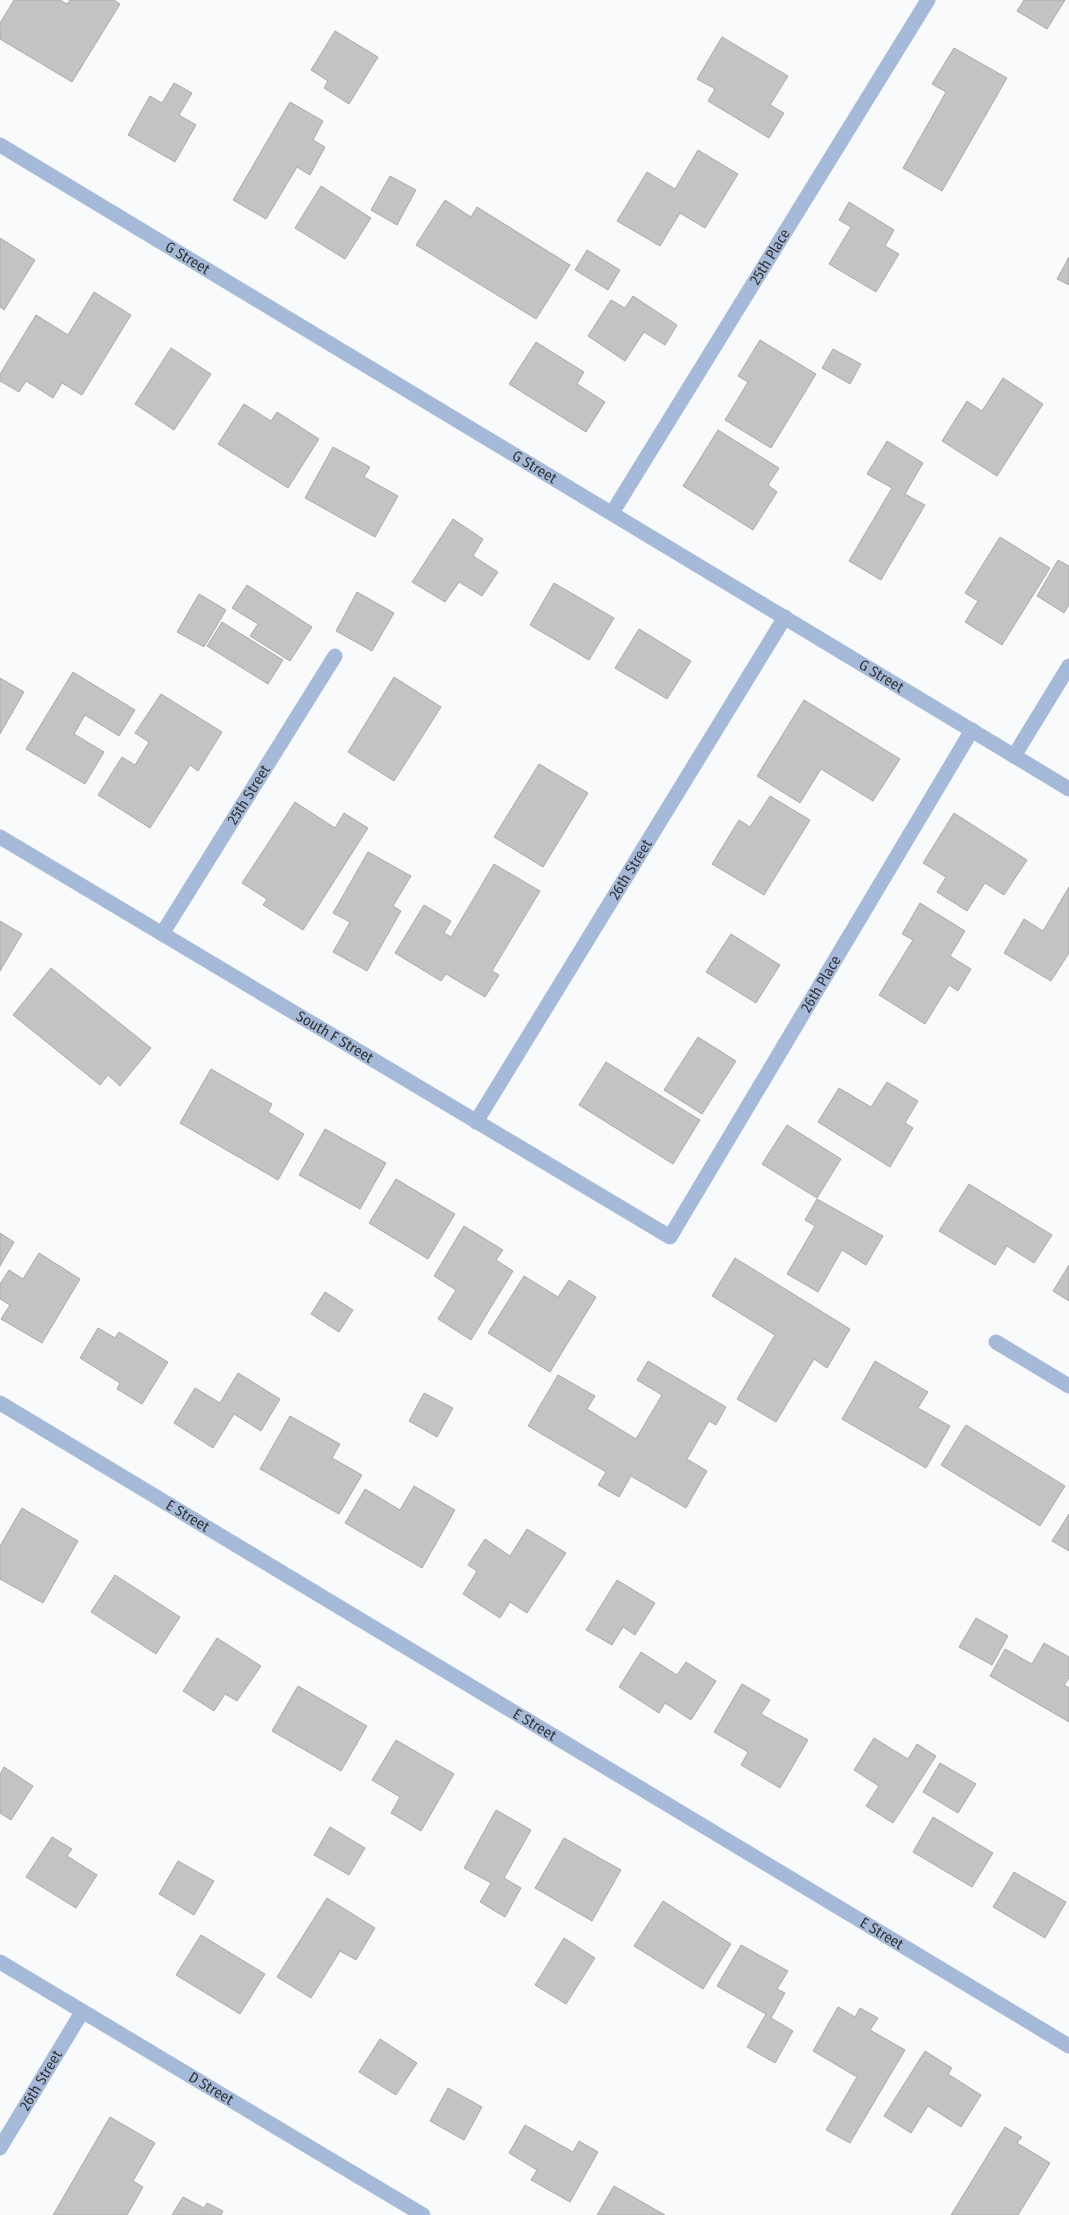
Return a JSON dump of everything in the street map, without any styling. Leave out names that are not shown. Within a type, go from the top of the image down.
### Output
[{"type":"street","name":"25th Place","points":[[612,513],[928,0]]},
{"type":"street","name":"G Street","points":[[0,145],[1069,789]]},
{"type":"street","name":"26th Street","points":[[476,1122],[785,617]]},
{"type":"street","name":"25th Street","points":[[162,934],[335,656]]},
{"type":"street","points":[[1014,756],[1069,666]]},
{"type":"street","name":"26th Place","points":[[670,1237],[972,730]]},
{"type":"street","name":"South F Street","points":[[0,837],[670,1237]]},
{"type":"street","points":[[996,1342],[1069,1386]]},
{"type":"street","name":"E Street","points":[[0,1403],[1069,2046]]},
{"type":"street","name":"D Street","points":[[0,1962],[423,2215]]},
{"type":"street","name":"26th Street","points":[[0,2148],[82,2012]]},
{"type":"building","points":[[14,0],[60,0],[67,4],[70,0],[114,0],[120,4],[72,82],[0,39],[0,23]]},
{"type":"building","points":[[1024,0],[1065,0],[1047,29],[1017,11]]},
{"type":"building","points":[[335,31],[378,57],[349,104],[324,88],[328,81],[311,70]]},
{"type":"building","points":[[722,37],[788,76],[770,105],[784,113],[769,138],[708,101],[715,89],[697,79]]},
{"type":"building","points":[[954,48],[1007,78],[942,191],[903,168],[946,92],[932,84]]},
{"type":"building","points":[[174,83],[192,93],[179,115],[196,125],[175,162],[128,135],[150,96],[162,103]]},
{"type":"building","points":[[290,102],[323,121],[313,140],[325,147],[310,175],[297,167],[266,219],[233,200]]},
{"type":"building","points":[[698,150],[738,174],[705,228],[680,213],[660,246],[617,221],[647,172],[675,189]]},
{"type":"building","points":[[390,176],[416,190],[397,225],[371,210]]},
{"type":"building","points":[[321,186],[371,218],[345,259],[295,228]]},
{"type":"building","points":[[445,200],[471,217],[477,207],[570,265],[536,319],[416,245]]},
{"type":"building","points":[[849,202],[894,230],[885,246],[899,254],[876,292],[829,264],[851,227],[839,220]]},
{"type":"building","points":[[0,238],[35,260],[4,310],[0,307]]},
{"type":"building","points":[[587,250],[620,270],[608,290],[575,270]]},
{"type":"building","points":[[1069,257],[1069,285],[1057,279]]},
{"type":"building","points":[[94,292],[131,315],[82,395],[62,383],[53,398],[26,381],[19,392],[0,381],[0,374],[36,315],[68,335]]},
{"type":"building","points":[[633,296],[677,325],[665,345],[644,332],[625,361],[588,336],[611,300],[625,308]]},
{"type":"building","points":[[760,340],[816,374],[771,448],[725,420],[748,382],[738,376]]},
{"type":"building","points":[[536,342],[584,372],[577,384],[605,402],[586,432],[509,384]]},
{"type":"building","points":[[171,348],[211,374],[174,430],[135,404]]},
{"type":"building","points":[[833,349],[861,364],[850,384],[822,368]]},
{"type":"building","points":[[1003,378],[1043,404],[997,476],[942,441],[967,401],[982,411]]},
{"type":"building","points":[[244,404],[271,421],[277,412],[319,439],[288,488],[218,444]]},
{"type":"building","points":[[718,430],[779,468],[768,485],[777,492],[753,530],[683,486]]},
{"type":"building","points":[[887,441],[923,463],[905,494],[925,505],[881,580],[849,561],[892,488],[867,474]]},
{"type":"building","points":[[333,447],[370,467],[364,477],[398,496],[375,537],[305,498]]},
{"type":"building","points":[[453,519],[483,539],[473,556],[498,572],[482,596],[459,582],[445,602],[412,582]]},
{"type":"building","points":[[1000,537],[1050,568],[1002,645],[965,622],[978,601],[965,593]]},
{"type":"building","points":[[1058,560],[1069,566],[1069,605],[1064,613],[1037,596]]},
{"type":"building","points":[[554,583],[614,618],[589,660],[530,625]]},
{"type":"building","points":[[247,585],[312,627],[290,661],[250,636],[258,624],[232,608]]},
{"type":"building","points":[[357,592],[394,613],[372,651],[336,631]]},
{"type":"building","points":[[199,594],[226,610],[204,647],[177,632]]},
{"type":"building","points":[[222,622],[283,660],[268,684],[207,646]]},
{"type":"building","points":[[639,629],[691,661],[667,699],[615,668]]},
{"type":"building","points":[[73,672],[135,710],[119,736],[85,715],[74,734],[104,752],[85,784],[26,749]]},
{"type":"building","points":[[394,677],[441,707],[394,781],[348,752]]},
{"type":"building","points":[[0,678],[24,692],[0,734]]},
{"type":"building","points":[[161,694],[222,732],[198,771],[190,765],[150,828],[98,795],[122,757],[135,765],[149,742],[135,733]]},
{"type":"building","points":[[804,700],[900,759],[873,801],[821,769],[800,803],[757,776]]},
{"type":"building","points":[[539,764],[588,793],[543,867],[494,837]]},
{"type":"building","points":[[770,796],[810,820],[764,895],[712,864],[739,820],[750,827]]},
{"type":"building","points":[[295,802],[335,828],[344,813],[368,828],[303,930],[263,905],[267,899],[242,883]]},
{"type":"building","points":[[954,813],[1027,860],[1004,895],[985,883],[967,911],[937,892],[946,877],[923,863]]},
{"type":"building","points":[[368,852],[411,876],[393,906],[401,911],[367,971],[333,952],[350,922],[333,913]]},
{"type":"building","points":[[494,864],[540,891],[492,971],[499,975],[485,997],[446,974],[441,981],[395,953],[424,905],[451,921],[444,933],[451,937]]},
{"type":"building","points":[[1069,887],[1069,953],[1051,981],[1004,953],[1024,919],[1043,931]]},
{"type":"building","points":[[920,903],[965,931],[950,956],[971,969],[958,991],[949,985],[925,1024],[879,995],[913,940],[902,934]]},
{"type":"building","points":[[0,921],[22,934],[0,971]]},
{"type":"building","points":[[731,934],[780,965],[756,1003],[706,972]]},
{"type":"building","points":[[51,968],[151,1048],[120,1086],[108,1075],[100,1085],[13,1015]]},
{"type":"building","points":[[698,1037],[736,1061],[702,1114],[664,1090]]},
{"type":"building","points":[[606,1062],[700,1120],[673,1164],[579,1105]]},
{"type":"building","points":[[211,1069],[272,1104],[268,1112],[304,1134],[278,1180],[180,1123]]},
{"type":"building","points":[[887,1082],[918,1101],[905,1123],[913,1128],[890,1167],[818,1122],[839,1088],[871,1107]]},
{"type":"building","points":[[787,1125],[841,1159],[817,1198],[762,1164]]},
{"type":"building","points":[[325,1129],[386,1163],[360,1209],[299,1175]]},
{"type":"building","points":[[396,1179],[455,1214],[428,1259],[369,1223]]},
{"type":"building","points":[[969,1184],[1052,1235],[1034,1263],[1007,1246],[995,1265],[939,1231]]},
{"type":"building","points":[[817,1199],[883,1236],[866,1265],[842,1250],[818,1292],[787,1274],[815,1226],[805,1220]]},
{"type":"building","points":[[464,1226],[503,1250],[496,1260],[513,1271],[471,1340],[438,1319],[456,1290],[434,1276]]},
{"type":"building","points":[[0,1233],[14,1242],[0,1266]]},
{"type":"building","points":[[39,1253],[80,1279],[42,1343],[1,1319],[10,1305],[0,1299],[0,1284],[9,1270],[23,1279]]},
{"type":"building","points":[[735,1258],[850,1329],[827,1368],[814,1359],[776,1422],[737,1399],[775,1335],[712,1296]]},
{"type":"building","points":[[1069,1265],[1069,1301],[1053,1291]]},
{"type":"building","points":[[524,1276],[558,1297],[569,1280],[596,1297],[550,1372],[488,1333]]},
{"type":"building","points":[[325,1292],[353,1310],[339,1332],[311,1314]]},
{"type":"building","points":[[98,1328],[115,1338],[119,1332],[168,1362],[142,1404],[117,1389],[120,1383],[80,1358]]},
{"type":"building","points":[[648,1361],[726,1407],[716,1425],[709,1421],[687,1459],[707,1471],[686,1508],[631,1476],[619,1497],[598,1485],[606,1472],[528,1426],[558,1375],[595,1396],[587,1409],[636,1439],[662,1395],[637,1380]]},
{"type":"building","points":[[875,1361],[928,1392],[918,1408],[950,1426],[926,1468],[842,1419]]},
{"type":"building","points":[[238,1373],[280,1399],[261,1431],[234,1414],[213,1448],[174,1423],[195,1388],[220,1403]]},
{"type":"building","points":[[424,1393],[453,1408],[437,1437],[409,1421]]},
{"type":"building","points":[[290,1416],[340,1444],[332,1458],[362,1475],[339,1514],[260,1469]]},
{"type":"building","points":[[966,1425],[1065,1486],[1040,1526],[941,1465]]},
{"type":"building","points":[[414,1486],[455,1510],[422,1568],[345,1523],[365,1489],[400,1510]]},
{"type":"building","points":[[22,1508],[78,1541],[43,1603],[0,1579],[0,1546]]},
{"type":"building","points":[[1069,1514],[1069,1551],[1052,1541]]},
{"type":"building","points":[[527,1529],[566,1553],[527,1613],[510,1602],[500,1618],[463,1594],[477,1571],[468,1565],[485,1539],[510,1556]]},
{"type":"building","points":[[115,1575],[180,1617],[156,1654],[91,1612]]},
{"type":"building","points":[[617,1580],[655,1603],[635,1635],[623,1627],[612,1645],[586,1630]]},
{"type":"building","points":[[976,1618],[1008,1636],[992,1665],[959,1647]]},
{"type":"building","points":[[217,1638],[261,1666],[237,1701],[225,1694],[214,1711],[183,1691]]},
{"type":"building","points":[[1044,1643],[1069,1657],[1069,1678],[1064,1685],[1069,1688],[1069,1722],[990,1676],[1005,1649],[1032,1664]]},
{"type":"building","points":[[641,1652],[677,1675],[686,1662],[716,1681],[691,1720],[665,1703],[659,1713],[619,1687]]},
{"type":"building","points":[[742,1684],[770,1700],[761,1714],[808,1740],[780,1788],[741,1765],[748,1752],[714,1732]]},
{"type":"building","points":[[298,1686],[367,1726],[341,1771],[272,1731]]},
{"type":"building","points":[[874,1738],[908,1759],[917,1744],[936,1756],[893,1823],[866,1806],[879,1786],[854,1770]]},
{"type":"building","points":[[396,1740],[454,1774],[421,1831],[391,1813],[400,1797],[372,1780]]},
{"type":"building","points":[[940,1763],[976,1784],[958,1813],[923,1792]]},
{"type":"building","points":[[4,1767],[33,1786],[11,1820],[0,1813],[0,1774]]},
{"type":"building","points":[[496,1810],[531,1830],[504,1878],[521,1888],[505,1917],[480,1902],[491,1883],[464,1868]]},
{"type":"building","points":[[933,1817],[993,1853],[972,1887],[913,1852]]},
{"type":"building","points":[[330,1827],[365,1848],[349,1875],[314,1855]]},
{"type":"building","points":[[52,1837],[72,1849],[67,1856],[97,1875],[76,1908],[26,1877]]},
{"type":"building","points":[[564,1838],[621,1870],[592,1921],[535,1888]]},
{"type":"building","points":[[178,1861],[214,1881],[194,1915],[159,1894]]},
{"type":"building","points":[[1014,1872],[1066,1902],[1045,1938],[993,1907]]},
{"type":"building","points":[[327,1898],[375,1928],[356,1960],[340,1951],[311,1998],[277,1977]]},
{"type":"building","points":[[663,1901],[731,1944],[703,1989],[634,1946]]},
{"type":"building","points":[[201,1935],[265,1974],[240,2014],[176,1975]]},
{"type":"building","points":[[564,1938],[595,1958],[566,2004],[535,1985]]},
{"type":"building","points":[[741,1945],[788,1971],[777,1989],[785,1993],[771,2018],[793,2031],[775,2063],[747,2047],[766,2014],[717,1986]]},
{"type":"building","points":[[838,2007],[855,2017],[860,2008],[878,2018],[870,2030],[905,2050],[850,2143],[826,2130],[857,2077],[813,2051]]},
{"type":"building","points":[[380,2039],[417,2063],[396,2095],[359,2072]]},
{"type":"building","points":[[925,2051],[952,2068],[948,2074],[981,2095],[961,2127],[928,2106],[911,2133],[884,2116]]},
{"type":"building","points":[[448,2088],[482,2107],[464,2140],[430,2121]]},
{"type":"building","points":[[110,2117],[155,2143],[133,2181],[143,2187],[127,2215],[53,2215]]},
{"type":"building","points":[[525,2125],[573,2152],[579,2141],[598,2152],[570,2202],[531,2180],[537,2170],[509,2153]]},
{"type":"building","points":[[1005,2127],[1022,2137],[1017,2143],[1050,2163],[1018,2215],[951,2215]]},
{"type":"building","points":[[614,2186],[665,2215],[597,2215]]},
{"type":"building","points":[[183,2197],[204,2208],[207,2203],[223,2211],[221,2215],[172,2215]]}]
